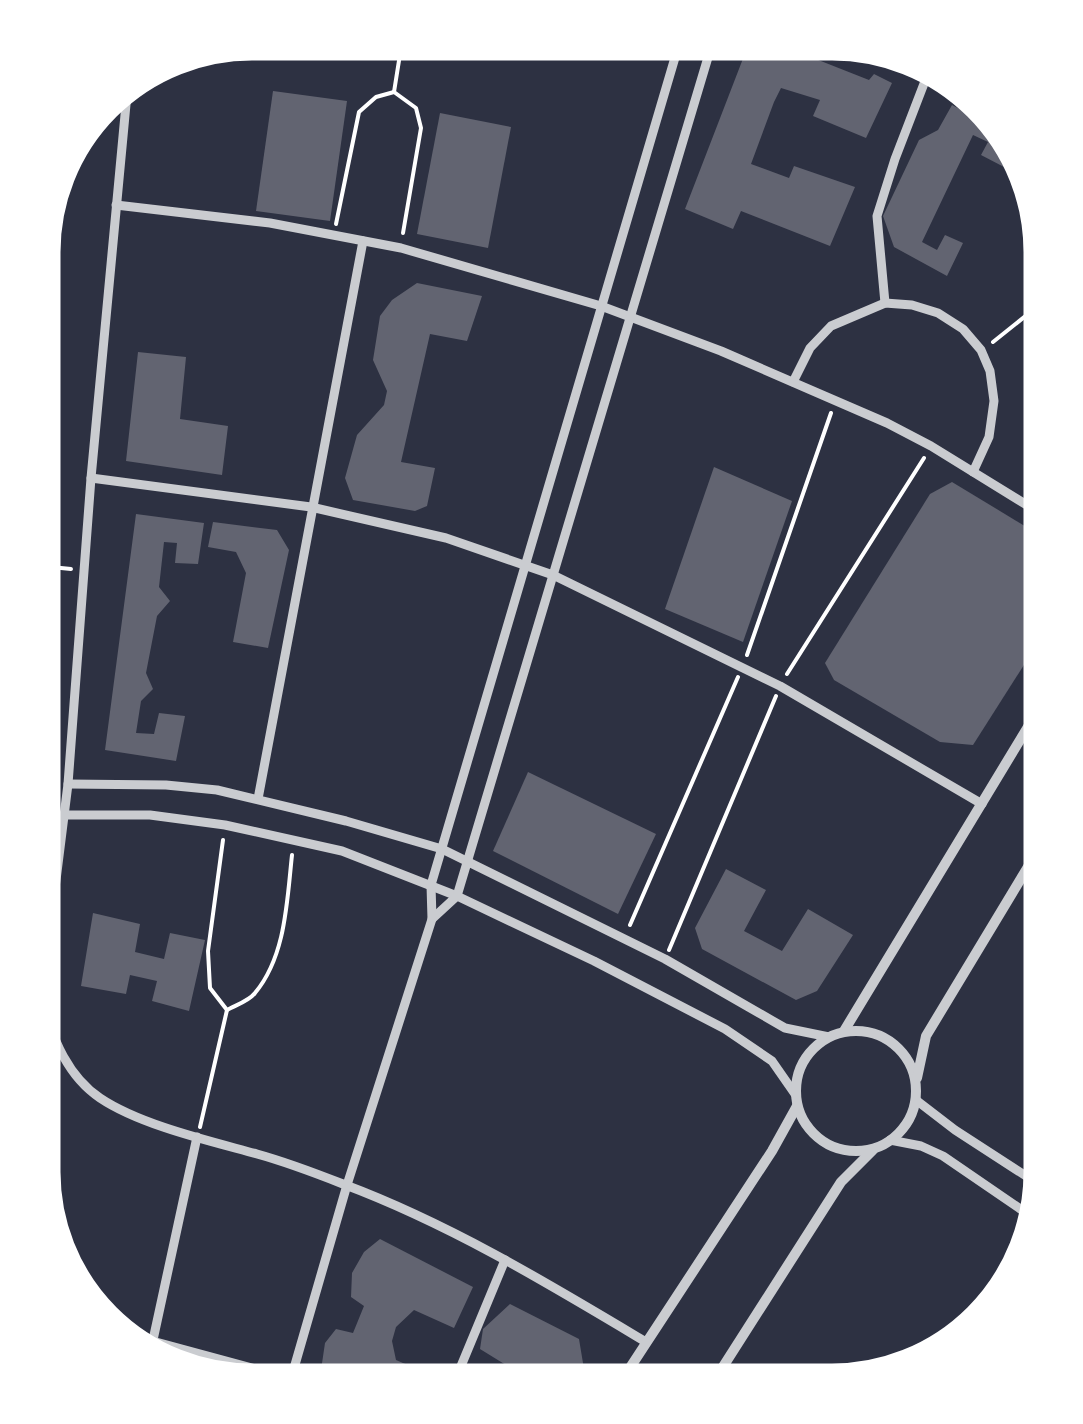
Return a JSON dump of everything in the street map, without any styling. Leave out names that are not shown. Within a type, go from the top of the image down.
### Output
[{"type":"street","points":[[295,1366],[347,1185],[432,919],[431,885],[675,58]]},
{"type":"street","points":[[432,919],[457,896],[468,862],[708,58]]},
{"type":"street","points":[[885,303],[877,216],[925,81]]},
{"type":"street","points":[[58,865],[126,104]]},
{"type":"street","points":[[116,205],[235,218],[401,248],[601,306],[721,351],[887,422],[1026,504]]},
{"type":"street","points":[[258,800],[363,241]]},
{"type":"street","points":[[794,382],[810,348],[831,326],[885,303],[912,305],[938,314],[962,329],[981,350],[990,371],[994,401],[989,438],[973,472]]},
{"type":"street","points":[[91,478],[311,507],[446,538],[553,576],[780,686],[982,804]]},
{"type":"street","points":[[844,1031],[1025,731]]},
{"type":"street","points":[[68,784],[217,790],[442,849],[665,958],[785,1028],[829,1036]]},
{"type":"street","points":[[64,815],[150,815],[294,838],[342,851],[431,885],[594,961],[724,1029],[772,1061],[813,1134],[841,1150],[874,1149]]},
{"type":"street","points":[[728,1366],[840,1182],[874,1149],[902,1131],[916,1100],[926,1036],[1025,871]]},
{"type":"street","points":[[631,1366],[772,1152],[796,1100],[797,1076],[814,1046],[844,1031],[883,1036],[911,1064],[916,1084]]},
{"type":"street","points":[[58,1047],[73,1073],[99,1098],[197,1138],[263,1155],[347,1185],[426,1220],[505,1260],[646,1342]]},
{"type":"street","points":[[916,1100],[1025,1176]]},
{"type":"street","points":[[153,1340],[197,1138]]},
{"type":"street","points":[[890,1140],[921,1146],[943,1156],[1022,1210]]},
{"type":"street","points":[[461,1366],[505,1260]]},
{"type":"street","points":[[154,1340],[241,1366]]},
{"type":"path","points":[[394,92],[399,58]]},
{"type":"path","points":[[334,236],[359,112],[376,97],[394,92]]},
{"type":"path","points":[[394,92],[416,108],[421,128],[401,248]]},
{"type":"path","points":[[981,350],[1026,315]]},
{"type":"path","points":[[58,568],[84,570]]},
{"type":"path","points":[[225,825],[208,951],[210,988],[228,1010]]},
{"type":"path","points":[[197,1138],[228,1010],[253,996],[271,966],[283,929],[294,838]]},
{"type":"building","points":[[743,58],[813,58],[869,80],[874,74],[892,83],[866,138],[813,116],[820,100],[781,88],[774,102],[751,164],[789,178],[794,166],[855,187],[830,246],[741,211],[733,229],[685,209]]},
{"type":"building","points":[[273,91],[347,101],[330,221],[256,211]]},
{"type":"building","points":[[952,105],[977,123],[1005,164],[1004,167],[981,155],[988,142],[973,135],[922,242],[937,250],[945,235],[963,243],[947,276],[894,247],[883,216],[919,140],[938,130]]},
{"type":"building","points":[[440,113],[511,127],[488,248],[417,234]]},
{"type":"building","points":[[417,283],[482,296],[467,341],[430,334],[401,462],[435,468],[427,506],[415,511],[353,500],[345,478],[357,435],[384,405],[387,391],[373,360],[380,316],[392,300]]},
{"type":"building","points":[[138,352],[186,357],[180,419],[228,426],[222,475],[126,461]]},
{"type":"building","points":[[714,467],[792,501],[743,642],[665,609]]},
{"type":"building","points":[[952,482],[1026,527],[1026,662],[973,745],[940,742],[834,680],[825,663],[930,494]]},
{"type":"building","points":[[136,514],[204,523],[198,564],[175,563],[177,543],[164,542],[159,587],[170,601],[157,616],[146,673],[153,689],[141,701],[136,733],[154,734],[159,713],[185,716],[176,761],[105,750]]},
{"type":"building","points":[[213,522],[277,530],[289,550],[268,648],[233,642],[246,573],[236,552],[208,547]]},
{"type":"building","points":[[528,772],[656,834],[618,914],[493,851]]},
{"type":"building","points":[[726,869],[766,890],[744,931],[782,951],[808,909],[853,935],[817,991],[796,1000],[702,949],[695,928]]},
{"type":"building","points":[[93,913],[140,924],[135,952],[164,959],[170,933],[205,940],[189,1011],[152,1001],[157,981],[130,975],[126,994],[81,986]]},
{"type":"building","points":[[380,1239],[473,1287],[454,1328],[414,1310],[396,1327],[392,1341],[396,1360],[410,1366],[322,1366],[325,1343],[336,1329],[353,1333],[364,1306],[351,1297],[352,1273],[364,1252]]},
{"type":"building","points":[[510,1304],[579,1339],[584,1366],[508,1366],[480,1349],[483,1329]]}]
